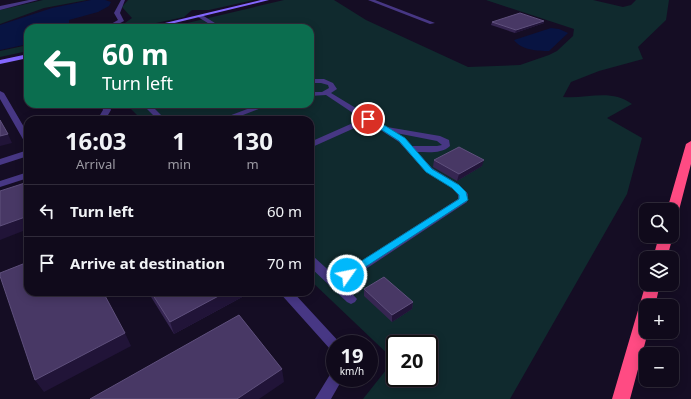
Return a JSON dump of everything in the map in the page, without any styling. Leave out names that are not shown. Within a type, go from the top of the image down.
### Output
[{"type":"highway","points":[[675,203],[691,144]]},
{"type":"highway","points":[[622,399],[639,335]]},
{"type":"main road","points":[[165,24],[267,0]]},
{"type":"main road","points":[[0,62],[24,57]]},
{"type":"lane","points":[[0,8],[36,0]]},
{"type":"lane","points":[[115,24],[121,21],[117,13],[123,0]]},
{"type":"lane","points":[[370,0],[432,23]]},
{"type":"lane","points":[[200,16],[213,24]]},
{"type":"lane","points":[[314,81],[324,81],[331,84],[333,89],[328,93],[314,94]]},
{"type":"lane","points":[[0,93],[24,134]]},
{"type":"lane","points":[[328,93],[402,140],[412,149],[429,170],[455,186],[463,194],[463,200],[334,284]]},
{"type":"lane","points":[[150,108],[158,116]]},
{"type":"lane","points":[[234,116],[256,108]]},
{"type":"lane","points":[[314,143],[368,119]]},
{"type":"lane","points":[[383,128],[440,139],[446,142],[446,146],[438,149],[412,149]]},
{"type":"lane","points":[[0,162],[24,154]]},
{"type":"lane","points":[[0,184],[24,176]]},
{"type":"lane","points":[[314,264],[351,299]]},
{"type":"lane","points":[[289,296],[326,335]]},
{"type":"lane","points":[[323,399],[330,387]]},
{"type":"green space","points":[[43,0],[87,0],[44,8],[0,24],[0,10]]},
{"type":"green space","points":[[128,0],[254,0],[209,10],[192,10],[184,17],[152,24],[123,24],[132,18],[122,7]]},
{"type":"green space","points":[[284,0],[334,0],[366,20],[468,67],[520,65],[557,51],[573,36],[574,29],[486,0],[593,0],[623,7],[631,5],[636,0],[669,0],[666,20],[638,47],[643,59],[599,71],[571,82],[563,97],[607,95],[624,99],[632,104],[607,118],[642,138],[627,194],[510,399],[363,399],[373,387],[378,387],[378,380],[386,370],[386,387],[438,387],[438,335],[386,335],[386,352],[378,345],[378,335],[368,335],[314,284],[314,116],[138,116],[130,108],[314,108],[314,24],[183,24]]},
{"type":"green space","points":[[24,46],[24,52],[0,57],[0,51]]},
{"type":"shaded area","points":[[91,0],[105,0],[111,2],[109,6],[98,12],[69,20],[69,24],[24,24],[24,45],[0,50],[0,25],[52,8]]},
{"type":"shaded area","points":[[551,28],[559,29],[568,33],[549,51],[525,48],[514,40]]},
{"type":"building","points":[[520,13],[544,21],[516,30],[492,22]]},
{"type":"building","points":[[0,120],[8,134],[0,136]]},
{"type":"building","points":[[459,147],[484,160],[459,174],[434,160]]},
{"type":"building","points":[[24,183],[24,217],[0,226],[0,191]]},
{"type":"building","points":[[24,264],[24,296],[105,296],[125,333],[35,380],[0,273]]},
{"type":"building","points":[[384,277],[413,302],[392,315],[364,289]]},
{"type":"building","points":[[154,296],[219,296],[170,322]]},
{"type":"building","points":[[239,315],[282,369],[237,399],[90,399]]},
{"type":"route","points":[[347,275],[463,200],[463,194],[455,186],[429,170],[412,149],[402,140],[368,119]]}]
